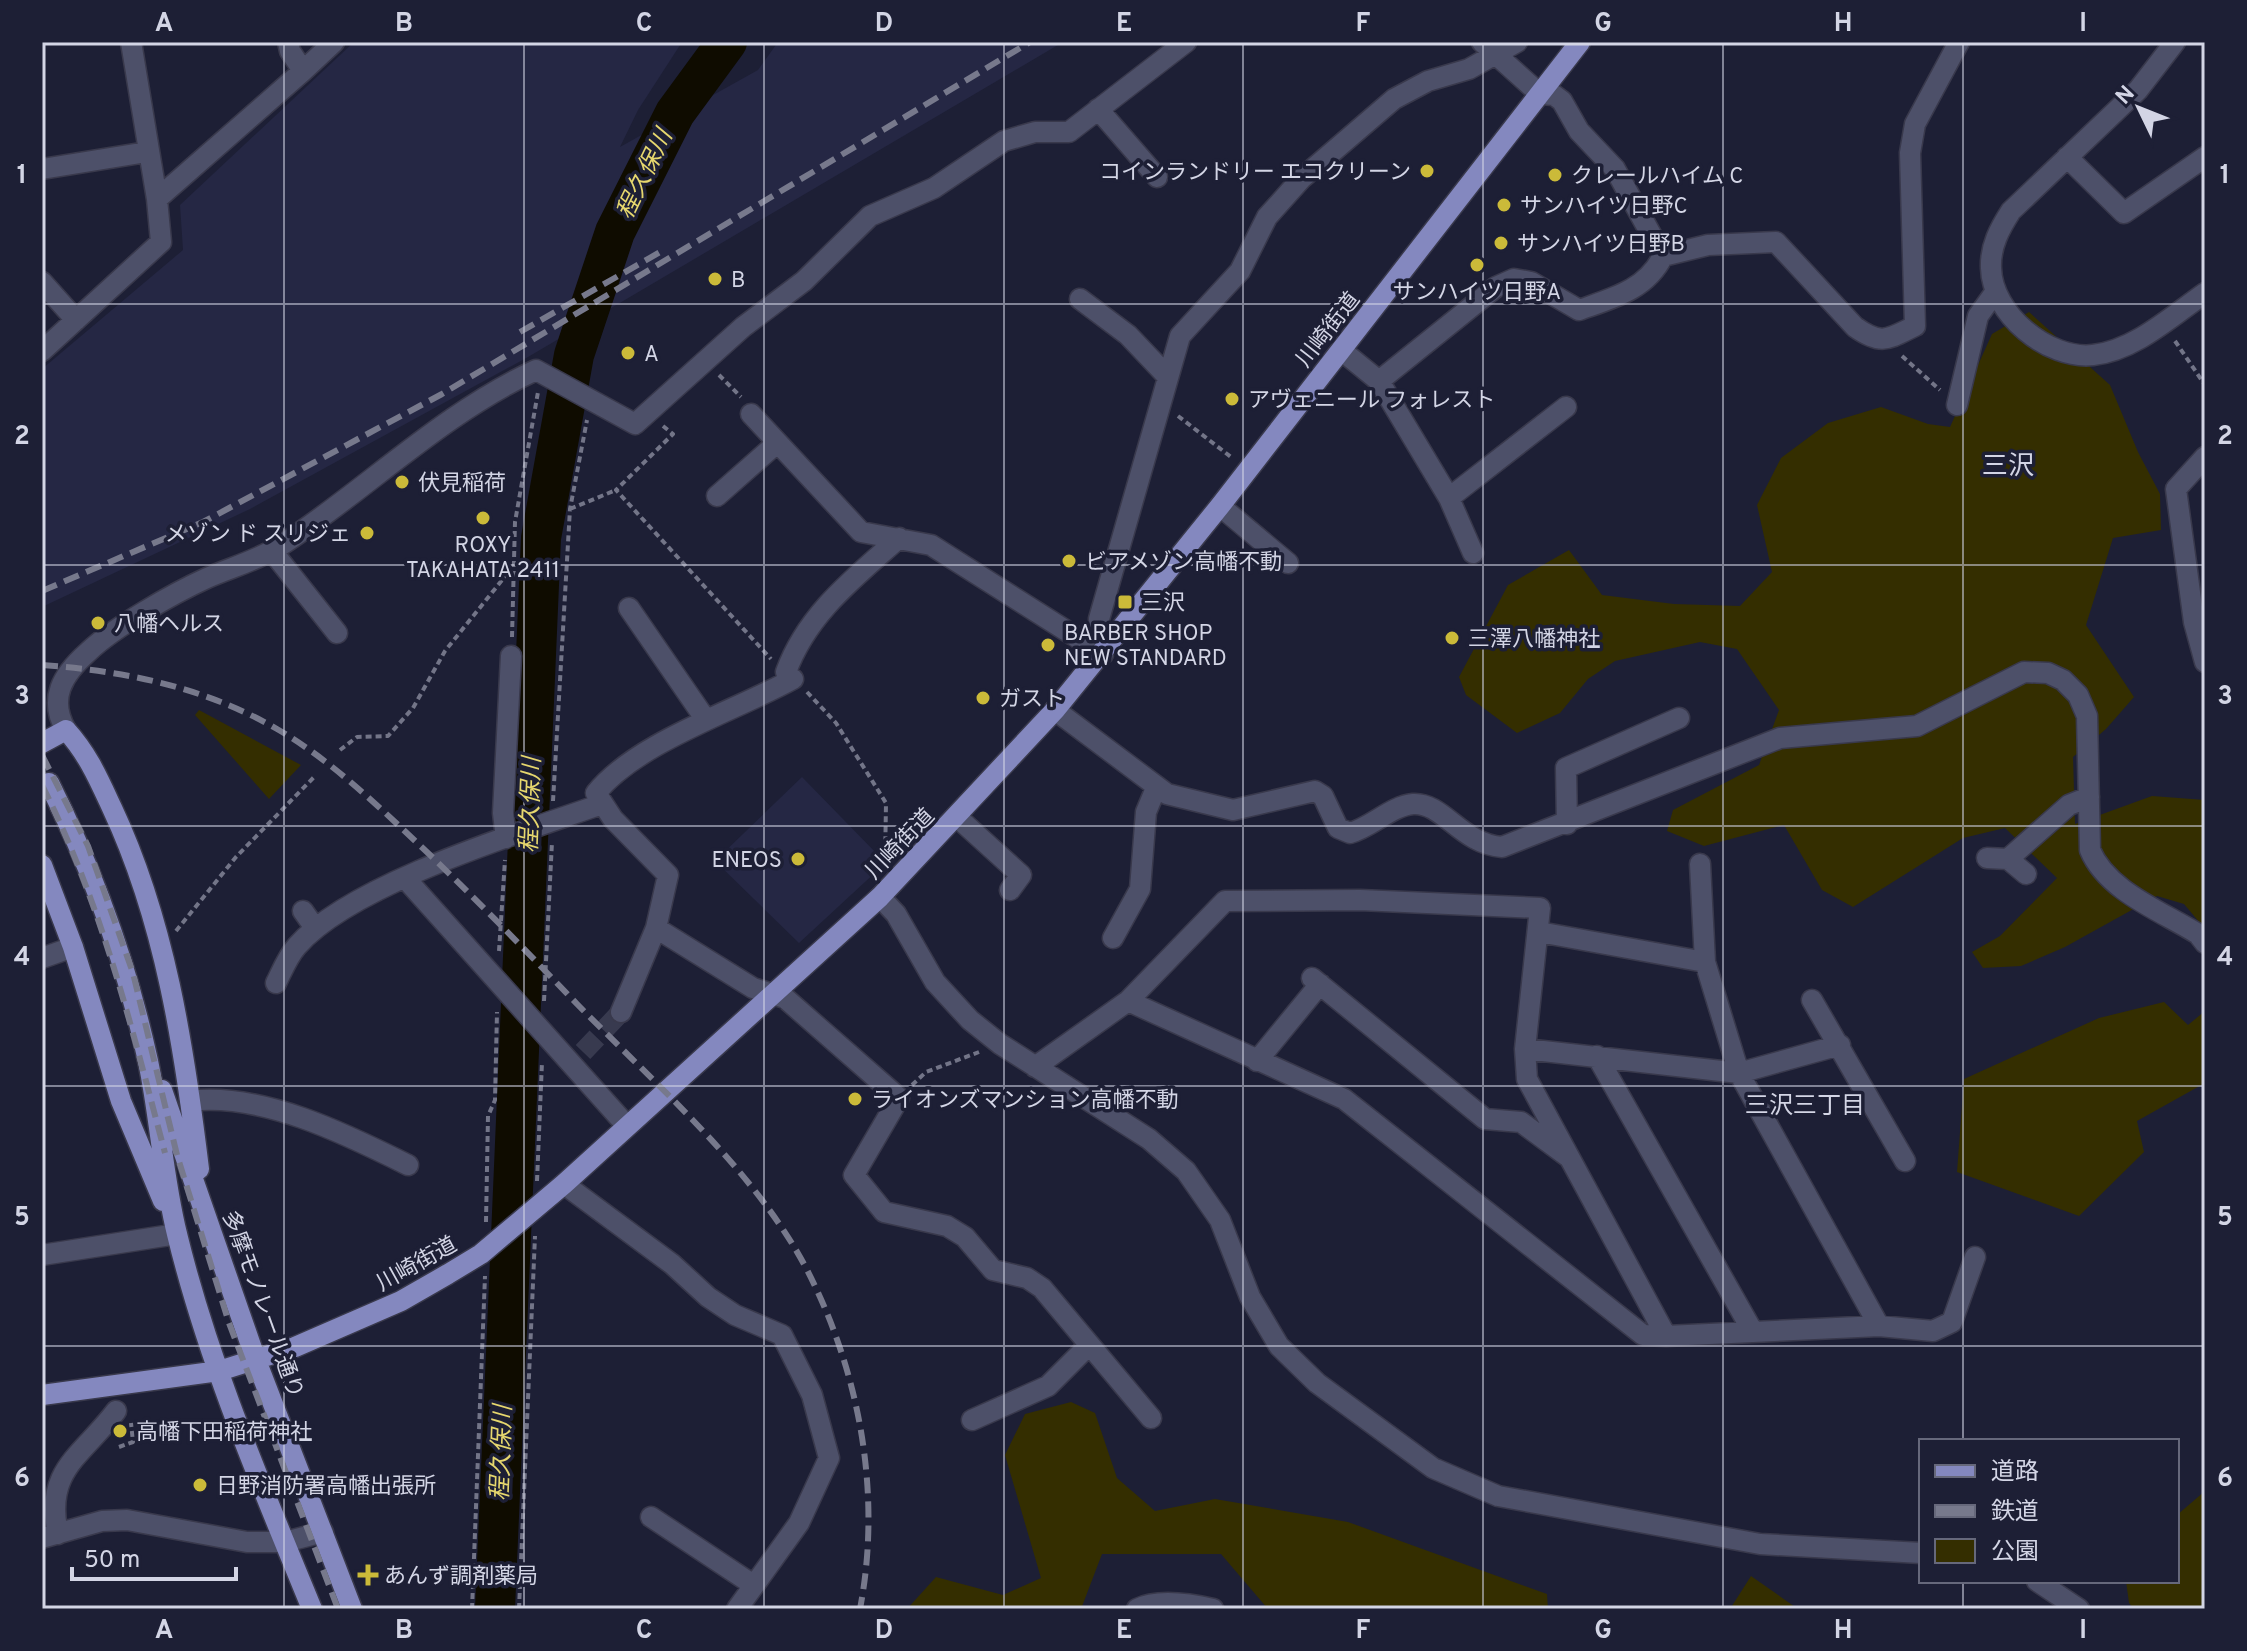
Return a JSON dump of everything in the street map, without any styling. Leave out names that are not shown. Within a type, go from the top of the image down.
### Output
[{"type":"main road","name":"川崎街道","points":[[42,1395],[219,1371],[256,1360],[347,1326],[401,1301],[490,1234],[534,1221],[564,1184],[880,897],[1055,710],[1220,506],[1580,42]]},
{"type":"main road","points":[[42,743],[66,730],[84,750],[128,843],[160,940],[190,1101],[203,1204]]},
{"type":"main road","name":"多摩モノレール通り","points":[[49,783],[85,857],[148,1061],[203,1204],[256,1360],[352,1609]]},
{"type":"main road","points":[[42,865],[73,947],[121,1101],[177,1234]]},
{"type":"main road","name":"多摩モノレール通り","points":[[148,1061],[177,1234],[219,1371],[312,1609]]},
{"type":"street","points":[[42,351],[161,242],[157,199],[131,42]]},
{"type":"street","points":[[288,42],[303,71]]},
{"type":"street","points":[[157,199],[334,42]]},
{"type":"street","points":[[66,730],[57,711],[57,691],[88,651],[182,591],[272,551],[396,459],[511,382],[536,370],[635,424],[650,414],[743,327],[804,281],[870,216],[934,188],[1004,141],[1035,132],[1069,132],[1186,42]]},
{"type":"street","points":[[1103,654],[1099,619],[1176,344],[1240,271],[1267,217],[1301,179],[1394,99],[1490,49],[1517,42]]},
{"type":"street","points":[[1663,256],[1708,245],[1776,242],[1855,327],[1870,338],[1886,341],[1915,326],[1910,153],[1915,124],[1959,42]]},
{"type":"street","points":[[2175,42],[2138,90],[2011,211],[1999,231],[1990,270],[2006,311],[2042,343],[2067,353],[2092,355],[2119,349],[2205,293]]},
{"type":"street","points":[[1490,49],[1540,94],[1554,95],[1562,101],[1579,131],[1615,169],[1663,256]]},
{"type":"street","points":[[1098,109],[1157,177]]},
{"type":"street","points":[[42,169],[147,152]]},
{"type":"street","points":[[2067,157],[2124,213],[2205,157]]},
{"type":"street","points":[[1379,381],[1496,287],[1514,279],[1531,282],[1579,310],[1634,290],[1655,273],[1663,256]]},
{"type":"street","points":[[42,282],[76,320]]},
{"type":"street","points":[[1957,405],[1978,316],[1996,291]]},
{"type":"street","points":[[1080,299],[1145,352],[1167,376]]},
{"type":"street","points":[[1145,352],[1190,326]]},
{"type":"street","points":[[1341,350],[1379,381],[1449,498],[1473,553]]},
{"type":"street","points":[[1449,498],[1566,407]]},
{"type":"street","points":[[751,414],[861,532],[931,545],[1103,654]]},
{"type":"street","points":[[717,496],[777,443]]},
{"type":"street","points":[[2205,457],[2176,489],[2205,662]]},
{"type":"street","points":[[1220,506],[1288,563]]},
{"type":"street","points":[[621,1012],[656,928],[668,875],[602,804],[596,793],[611,775],[790,676],[797,641],[840,591],[899,538]]},
{"type":"street","points":[[272,551],[337,633]]},
{"type":"street","points":[[629,608],[706,720]]},
{"type":"street","points":[[506,838],[503,813],[511,656]]},
{"type":"street","points":[[1055,710],[1156,788],[1233,810],[1315,791],[1323,796],[1338,828],[1350,833],[1367,829],[1398,808],[1415,804],[1435,810],[1471,839],[1485,846],[1502,847],[1780,738],[1917,726],[2024,672],[2048,673],[2078,695],[2087,716],[2090,850],[2097,868],[2113,882],[2198,934],[2205,943]]},
{"type":"street","points":[[1567,824],[1566,768],[1679,718]]},
{"type":"street","points":[[1113,938],[1140,889],[1146,812],[1156,788]]},
{"type":"street","points":[[2026,874],[1998,858],[2069,805],[2089,797]]},
{"type":"street","points":[[276,983],[309,920],[506,838],[602,804]]},
{"type":"street","points":[[957,817],[1021,875],[1010,890]]},
{"type":"street","points":[[1700,864],[1705,962],[1739,1073],[1879,1326]]},
{"type":"street","points":[[405,878],[543,1033],[576,1058],[627,1126]]},
{"type":"street","points":[[880,897],[896,914],[942,992],[1000,1044],[1173,1158],[1203,1192],[1220,1220],[1250,1297],[1279,1346],[1351,1408],[1455,1480],[1508,1499],[1760,1544],[1919,1553]]},
{"type":"street","points":[[1035,1067],[1128,1001],[1225,901],[1360,900],[1540,908],[1525,1049],[1527,1079],[1666,1336]]},
{"type":"street","points":[[656,928],[753,988],[785,998],[899,1098],[854,1175],[872,1200],[884,1212],[947,1226],[965,1237],[993,1270],[1035,1283],[1151,1418]]},
{"type":"street","points":[[1539,932],[1705,962]]},
{"type":"street","points":[[42,958],[73,947]]},
{"type":"street","points":[[1257,1061],[1316,981],[1485,1119],[1521,1122],[1573,1161]]},
{"type":"street","points":[[1812,1000],[1905,1161]]},
{"type":"street","points":[[1128,1001],[1344,1099],[1643,1335],[1879,1326],[1933,1331],[1952,1322],[1975,1257]]},
{"type":"street","points":[[1525,1049],[1739,1073],[1840,1045]]},
{"type":"street","points":[[1597,1056],[1753,1332]]},
{"type":"street","points":[[190,1101],[223,1098],[337,1130],[408,1165]]},
{"type":"street","points":[[564,1184],[672,1264],[708,1297],[735,1315],[782,1335],[812,1395],[829,1458],[799,1523],[752,1584],[737,1609]]},
{"type":"street","points":[[42,1255],[177,1234]]},
{"type":"street","points":[[972,1420],[1048,1386],[1089,1345]]},
{"type":"street","points":[[116,1411],[64,1469],[53,1508],[50,1536],[102,1521],[127,1520],[247,1542],[285,1542],[323,1532]]},
{"type":"street","points":[[651,1517],[752,1584]]},
{"type":"street","points":[[2040,1583],[2079,1609]]},
{"type":"street","points":[[1137,1609],[1144,1605],[1213,1609]]},
{"type":"path","points":[[2162,323],[2205,385]]},
{"type":"path","points":[[1886,341],[1957,405]]},
{"type":"path","points":[[706,361],[753,410],[751,414]]},
{"type":"path","points":[[511,656],[513,567],[521,476],[544,375]]},
{"type":"path","points":[[537,1183],[558,666],[570,509],[590,399]]},
{"type":"path","points":[[1159,402],[1236,461]]},
{"type":"path","points":[[570,509],[616,490],[673,434],[650,414]]},
{"type":"path","points":[[616,490],[757,647],[836,723],[886,803],[883,837],[888,867]]},
{"type":"path","points":[[340,750],[357,737],[388,736],[413,708],[445,651],[513,567]]},
{"type":"path","points":[[172,936],[236,857],[316,775]]},
{"type":"path","points":[[490,1234],[488,1116],[495,1100],[506,838]]},
{"type":"path","points":[[899,1098],[926,1072],[1000,1044]]},
{"type":"path","points":[[519,1609],[534,1221]]},
{"type":"path","points":[[472,1609],[485,1275]]},
{"type":"path","points":[[119,1447],[132,1444],[132,1432]]},
{"type":"shaded area","points":[[354,42],[682,42],[638,110],[620,147],[758,70],[778,42],[1063,42],[528,357],[250,509],[42,607],[42,369],[183,250],[180,205]]},
{"type":"shaded area","name":"ENEOS","points":[[802,777],[879,856],[879,869],[799,943],[715,861]]},
{"type":"green space","points":[[2029,312],[2110,385],[2138,452],[2160,494],[2161,530],[2113,538],[2086,625],[2134,697],[2106,729],[2073,757],[2075,824],[2152,796],[2205,800],[2205,929],[2184,904],[2157,896],[2065,947],[2021,966],[1983,968],[1972,952],[2000,936],[2057,878],[2005,828],[1963,838],[1853,907],[1822,890],[1784,825],[1704,846],[1667,831],[1673,810],[1759,765],[1779,710],[1737,649],[1700,642],[1615,661],[1588,679],[1560,713],[1517,733],[1466,695],[1459,677],[1508,585],[1569,550],[1602,595],[1674,604],[1740,606],[1772,572],[1757,505],[1781,458],[1828,423],[1881,407],[1928,424],[1950,427],[1992,334]]},
{"type":"green space","points":[[199,710],[301,765],[269,799],[195,715]]},
{"type":"green space","points":[[2164,1002],[2188,1025],[2205,1011],[2205,1083],[2137,1121],[2144,1152],[2079,1216],[1957,1172],[1964,1079],[2099,1018]]},
{"type":"green space","points":[[1071,1402],[1095,1413],[1117,1478],[1155,1511],[1215,1499],[1348,1522],[1547,1594],[1548,1609],[1268,1609],[1221,1554],[1102,1554],[1081,1609],[907,1609],[936,1577],[1003,1595],[1041,1578],[1005,1455],[1025,1414]]},
{"type":"green space","points":[[2205,1491],[2205,1609],[2134,1609],[2129,1603],[2126,1583],[2179,1583],[2179,1513]]},
{"type":"green space","points":[[1751,1576],[1798,1609],[1730,1609]]},
{"type":"waterway","name":"程久保川","points":[[495,1609],[541,538],[574,355],[615,232],[675,113],[727,42]]},
{"type":"tunnel","points":[[583,1052],[621,1012]]},
{"type":"railway","points":[[42,591],[203,522],[442,394],[1030,42]]},
{"type":"railway","points":[[520,332],[662,251]]},
{"type":"railway","points":[[42,665],[134,677],[192,692],[249,714],[318,756],[375,803],[448,872],[675,1101],[739,1171],[793,1245],[831,1322],[844,1362],[863,1443],[867,1485],[866,1568],[860,1609]]},
{"type":"railway","points":[[42,755],[88,846],[133,973],[177,1155],[229,1323],[338,1609]]},
{"type":"railway","points":[[42,785],[82,875],[98,920],[127,1012],[165,1153]]},
{"type":"place","name":"コインランドリー エコクリーン","points":[[1427,171]]},
{"type":"place","name":"クレールハイム C","points":[[1555,175]]},
{"type":"place","name":"サンハイツ日野C","points":[[1504,205]]},
{"type":"place","name":"サンハイツ日野B","points":[[1501,243]]},
{"type":"place","name":"サンハイツ日野A","points":[[1477,265]]},
{"type":"place","name":"B","points":[[715,279]]},
{"type":"place","name":"A","points":[[628,353]]},
{"type":"place","name":"アヴェニール フォレスト","points":[[1232,399]]},
{"type":"place","name":"伏見稲荷","points":[[402,482]]},
{"type":"place","name":"ROXY TAKAHATA 2411","points":[[483,518]]},
{"type":"place","name":"メゾン ド スリジェ","points":[[367,533]]},
{"type":"place","name":"ビアメゾン高幡不動","points":[[1069,561]]},
{"type":"place","name":"三沢","points":[[1125,602]]},
{"type":"place","name":"八幡ヘルス","points":[[98,623]]},
{"type":"place","name":"三澤八幡神社","points":[[1452,638]]},
{"type":"place","name":"BARBER SHOP NEW STANDARD","points":[[1048,645]]},
{"type":"place","name":"ガスト","points":[[983,698]]},
{"type":"place","name":"ENEOS","points":[[798,859]]},
{"type":"place","name":"ライオンズマンション高幡不動","points":[[855,1099]]},
{"type":"place","name":"高幡下田稲荷神社","points":[[120,1431]]},
{"type":"place","name":"日野消防署高幡出張所","points":[[200,1485]]},
{"type":"place","name":"あんず調剤薬局","points":[[368,1575]]},
{"type":"district","name":"三沢","points":[[2008,465]]},
{"type":"district","name":"三沢三丁目","points":[[1805,1105]]}]
